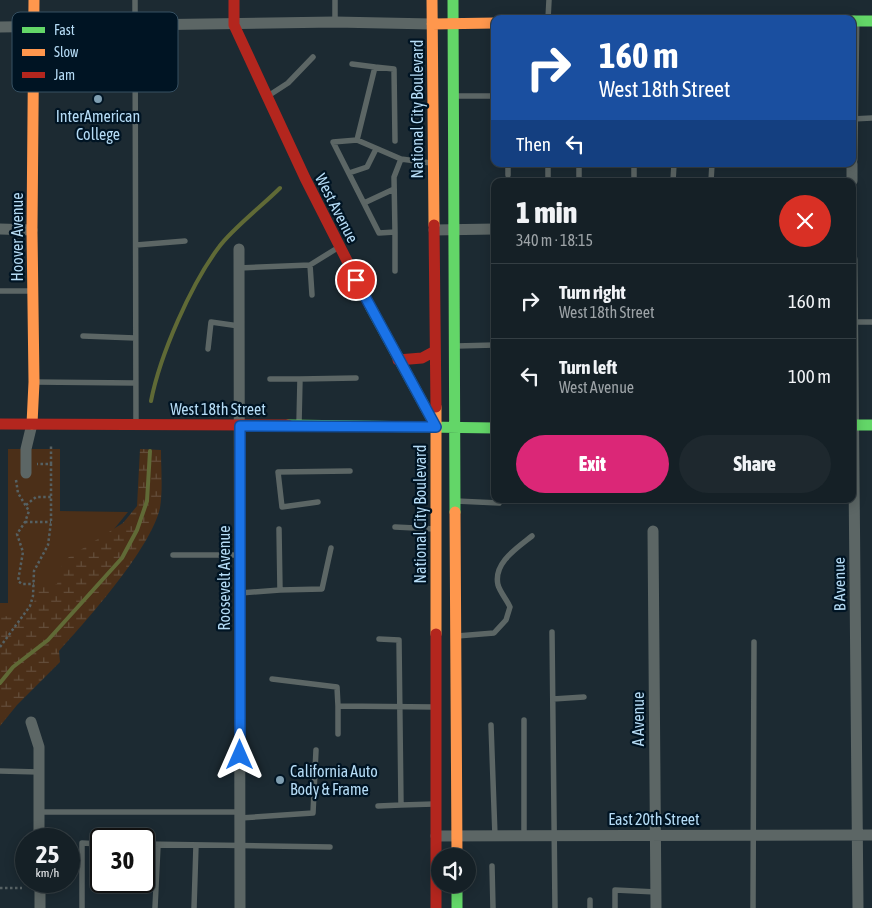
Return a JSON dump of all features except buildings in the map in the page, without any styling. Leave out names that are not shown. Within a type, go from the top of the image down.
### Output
[{"type":"main road","points":[[234,0],[234,25]]},
{"type":"main road","name":"National City Boulevard","points":[[432,0],[436,427],[436,908]]},
{"type":"main road","points":[[453,0],[457,848]]},
{"type":"main road","points":[[856,21],[872,21]]},
{"type":"main road","points":[[432,24],[491,23]]},
{"type":"main road","name":"West Avenue","points":[[234,25],[339,248],[436,427]]},
{"type":"main road","name":"Hoover Avenue","points":[[32,424],[34,382],[32,230],[34,92]]},
{"type":"main road","points":[[398,360],[422,358],[435,351]]},
{"type":"main road","name":"West 18th Street","points":[[0,424],[491,428]]},
{"type":"main road","points":[[856,425],[872,425]]},
{"type":"main road","points":[[457,893],[458,908]]},
{"type":"street","points":[[178,26],[335,22],[432,24]]},
{"type":"street","points":[[0,229],[32,230]]},
{"type":"street","points":[[434,230],[491,229]]},
{"type":"street","name":"Roosevelt Avenue","points":[[239,249],[240,908]]},
{"type":"street","name":"Hoover Avenue","points":[[22,471],[32,424]]},
{"type":"street","name":"B Avenue","points":[[854,503],[858,908]]},
{"type":"street","name":"A Avenue","points":[[653,531],[656,908]]},
{"type":"street","points":[[31,722],[39,747],[39,828]]},
{"type":"street","name":"East 20th Street","points":[[436,836],[872,835]]},
{"type":"street","points":[[40,893],[40,908]]},
{"type":"lane","points":[[335,0],[335,22]]},
{"type":"lane","points":[[548,15],[549,0]]},
{"type":"lane","points":[[267,97],[288,83],[313,57]]},
{"type":"lane","points":[[352,64],[394,69],[395,140]]},
{"type":"lane","points":[[357,140],[375,67]]},
{"type":"lane","points":[[136,92],[136,425]]},
{"type":"lane","points":[[453,96],[491,96]]},
{"type":"lane","points":[[856,119],[872,118]]},
{"type":"lane","points":[[395,232],[379,233],[333,142],[357,140],[401,159],[433,163]]},
{"type":"lane","points":[[349,173],[367,167],[376,149]]},
{"type":"lane","points":[[395,271],[394,177],[401,159]]},
{"type":"lane","points":[[508,167],[508,175]]},
{"type":"lane","points":[[364,203],[394,189]]},
{"type":"lane","points":[[136,245],[185,241]]},
{"type":"lane","points":[[239,268],[310,265],[339,248]]},
{"type":"lane","points":[[310,265],[312,295]]},
{"type":"lane","points":[[0,291],[33,291]]},
{"type":"lane","points":[[208,349],[210,322],[239,326]]},
{"type":"lane","points":[[856,322],[872,322]]},
{"type":"lane","points":[[83,336],[135,338]]},
{"type":"lane","points":[[456,346],[491,345]]},
{"type":"lane","points":[[299,425],[300,378]]},
{"type":"lane","points":[[270,379],[356,378]]},
{"type":"lane","points":[[34,382],[135,382]]},
{"type":"lane","points":[[318,502],[282,507],[278,472],[350,471]]},
{"type":"lane","points":[[456,501],[491,503]]},
{"type":"lane","points":[[395,528],[436,529]]},
{"type":"lane","points":[[279,529],[280,590]]},
{"type":"lane","points":[[457,636],[494,633],[506,620],[510,606],[498,586],[500,567],[512,552],[532,536]]},
{"type":"lane","points":[[240,593],[280,590],[322,590],[331,548]]},
{"type":"lane","points":[[173,555],[240,555]]},
{"type":"lane","points":[[552,632],[554,908]]},
{"type":"lane","points":[[379,639],[400,640],[401,805]]},
{"type":"lane","points":[[754,642],[754,908]]},
{"type":"lane","points":[[272,679],[337,687],[338,734]]},
{"type":"lane","points":[[553,699],[584,697]]},
{"type":"lane","points":[[338,706],[436,707]]},
{"type":"lane","points":[[524,720],[524,836]]},
{"type":"lane","points":[[491,725],[495,836]]},
{"type":"lane","points":[[39,812],[240,815],[313,813],[316,750]]},
{"type":"lane","points":[[0,771],[39,772]]},
{"type":"lane","points":[[378,806],[436,804]]},
{"type":"lane","points":[[82,908],[82,843],[90,843]]},
{"type":"lane","points":[[155,845],[330,847]]},
{"type":"lane","points":[[155,908],[158,845]]},
{"type":"lane","points":[[194,908],[196,846]]},
{"type":"lane","points":[[492,866],[493,908]]},
{"type":"lane","points":[[615,908],[615,890],[656,892]]},
{"type":"lane","points":[[590,900],[590,908]]},
{"type":"path","points":[[0,647],[30,606],[34,571],[48,545],[51,522],[51,446]]},
{"type":"path","points":[[34,584],[22,584],[18,581],[22,552],[17,534],[25,522],[28,511],[18,494],[22,471],[51,464]]},
{"type":"path","points":[[26,505],[36,497],[51,496]]},
{"type":"path","points":[[25,522],[51,522]]},
{"type":"path","points":[[0,888],[15,888]]},
{"type":"green space","points":[[8,449],[60,449],[60,511],[128,512],[0,668],[0,603],[8,603]]},
{"type":"green space","points":[[140,449],[161,450],[161,501],[154,524],[132,562],[86,621],[59,651],[60,662],[17,705],[0,726],[0,616],[19,617],[24,621],[34,603],[37,586],[50,587],[57,584],[63,561],[123,523],[137,506]]},
{"type":"waterway","points":[[151,401],[161,363],[169,342],[208,262],[232,233],[280,188]]},
{"type":"waterway","points":[[0,683],[13,667],[48,640],[122,558],[137,530],[147,501],[150,451]]},
{"type":"traffic: fast","points":[[453,0],[455,512]]},
{"type":"traffic: fast","points":[[856,21],[872,21]]},
{"type":"traffic: fast","points":[[370,306],[436,427]]},
{"type":"traffic: fast","points":[[288,425],[491,428]]},
{"type":"traffic: fast","points":[[856,425],[872,425]]},
{"type":"traffic: fast","points":[[457,893],[457,908]]},
{"type":"traffic: slow","points":[[34,0],[34,12]]},
{"type":"traffic: slow","points":[[432,0],[434,225]]},
{"type":"traffic: slow","points":[[432,24],[491,23]]},
{"type":"traffic: slow","points":[[32,424],[34,382],[32,230],[33,92]]},
{"type":"traffic: slow","points":[[436,407],[436,634]]},
{"type":"traffic: slow","points":[[455,512],[457,848]]},
{"type":"traffic: jam","points":[[234,0],[234,25],[305,178],[370,306]]},
{"type":"traffic: jam","points":[[434,225],[436,407]]},
{"type":"traffic: jam","points":[[398,360],[422,358],[435,351]]},
{"type":"traffic: jam","points":[[0,424],[288,425]]},
{"type":"traffic: jam","points":[[436,634],[436,908]]},
{"type":"place","name":"InterAmerican College","points":[[98,99]]},
{"type":"place","name":"California Auto Body & Frame","points":[[280,780]]},
{"type":"route","points":[[240,755],[240,426],[391,425],[436,427],[356,280]]}]
